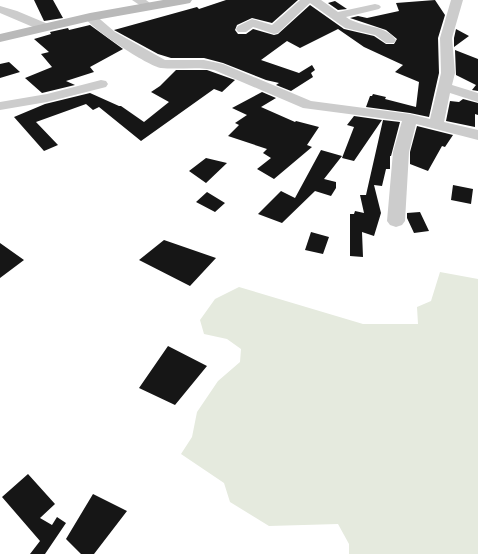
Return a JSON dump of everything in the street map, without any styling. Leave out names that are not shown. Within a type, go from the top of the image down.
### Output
[{"type":"street","points":[[0,38],[143,3],[185,0]]},
{"type":"street","points":[[242,29],[252,24],[274,30],[307,0]]},
{"type":"street","points":[[313,0],[349,24],[379,32],[390,40]]},
{"type":"street","points":[[436,124],[448,74],[446,38],[456,0]]},
{"type":"street","points":[[335,16],[375,7]]},
{"type":"street","points":[[0,9],[13,13],[44,27]]},
{"type":"street","points":[[90,16],[111,35],[162,64],[204,64],[218,67],[308,105],[410,118],[478,135]]},
{"type":"street","points":[[0,106],[47,98],[101,84]]},
{"type":"street","points":[[445,87],[478,98]]},
{"type":"street","points":[[396,221],[401,152],[410,118]]},
{"type":"shaded area","points":[[440,272],[478,279],[478,554],[349,554],[349,544],[338,524],[269,526],[230,502],[224,483],[181,454],[192,437],[197,412],[218,381],[240,362],[241,349],[227,339],[204,334],[200,320],[215,299],[239,287],[363,324],[418,324],[417,307],[431,301]]},
{"type":"building","points":[[34,0],[53,0],[63,18],[44,21]]},
{"type":"building","points":[[226,0],[298,0],[272,23],[252,18],[237,25],[235,30],[238,34],[246,34],[253,29],[274,35],[278,34],[310,5],[344,29],[374,36],[386,44],[394,44],[397,39],[386,30],[350,18],[358,16],[367,18],[399,11],[396,3],[435,0],[445,15],[438,38],[439,73],[429,117],[366,107],[370,96],[373,94],[386,97],[385,99],[416,107],[419,82],[395,72],[403,65],[364,47],[338,29],[300,48],[287,41],[261,60],[299,73],[312,65],[315,70],[311,73],[313,77],[291,91],[276,85],[279,83],[266,80],[223,63],[204,58],[171,58],[158,54],[114,30],[197,7],[199,9]]},
{"type":"building","points":[[335,1],[347,9],[338,10],[328,3]]},
{"type":"building","points":[[90,25],[123,49],[90,67],[94,72],[66,81],[75,85],[42,93],[25,78],[52,67],[41,54],[49,52],[34,39],[51,34],[50,32],[68,28],[69,30]]},
{"type":"building","points":[[456,29],[469,36],[454,47],[454,38]]},
{"type":"building","points":[[455,50],[478,59],[478,91],[472,90],[476,85],[456,75]]},
{"type":"building","points":[[9,62],[20,72],[0,78],[0,64]]},
{"type":"building","points":[[176,70],[207,70],[235,80],[222,92],[214,89],[141,141],[99,107],[93,110],[86,104],[36,122],[58,145],[44,151],[14,117],[45,104],[90,93],[121,106],[144,122],[169,102],[151,92],[160,86]]},
{"type":"building","points":[[262,92],[276,98],[261,107],[295,122],[319,127],[307,145],[312,147],[274,179],[257,169],[271,158],[263,153],[267,149],[228,136],[239,125],[235,123],[247,115],[232,108]]},
{"type":"building","points":[[463,99],[478,103],[478,115],[475,114],[475,127],[446,121],[450,101],[459,102]]},
{"type":"building","points":[[354,116],[382,120],[354,161],[342,158],[354,127],[347,125]]},
{"type":"building","points":[[383,120],[400,122],[390,156],[390,169],[386,169],[382,186],[374,185],[381,213],[374,236],[362,232],[363,257],[350,256],[350,214],[354,214],[355,211],[364,213],[360,195],[366,195]]},
{"type":"building","points":[[417,126],[453,135],[445,147],[442,146],[428,171],[410,164],[410,152]]},
{"type":"building","points":[[321,150],[342,156],[324,179],[336,182],[336,188],[331,196],[315,191],[282,223],[258,214],[281,191],[295,198]]},
{"type":"building","points":[[206,158],[227,163],[206,183],[189,171]]},
{"type":"building","points":[[453,185],[473,189],[471,204],[451,200]]},
{"type":"building","points":[[207,192],[225,203],[215,212],[196,202]]},
{"type":"building","points":[[420,212],[429,231],[414,233],[407,218],[407,213]]},
{"type":"building","points":[[311,232],[329,237],[323,254],[305,250]]},
{"type":"building","points":[[164,240],[216,258],[190,286],[139,260]]},
{"type":"building","points":[[0,243],[24,260],[0,278]]},
{"type":"building","points":[[168,346],[207,366],[175,405],[139,388]]},
{"type":"building","points":[[28,474],[55,504],[40,518],[52,525],[57,517],[66,523],[45,554],[30,554],[40,541],[2,497]]},
{"type":"building","points":[[93,494],[127,511],[94,554],[81,554],[66,539]]}]
